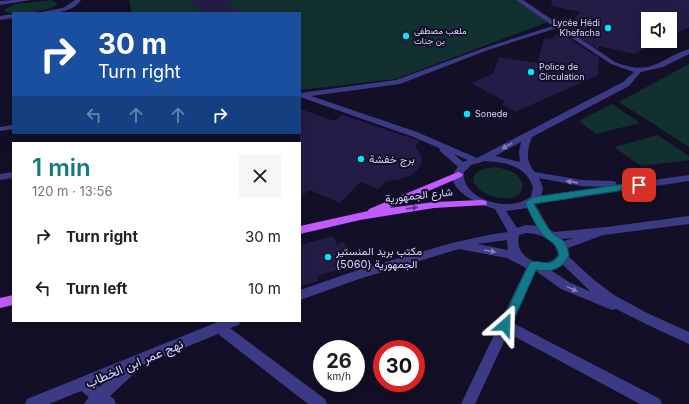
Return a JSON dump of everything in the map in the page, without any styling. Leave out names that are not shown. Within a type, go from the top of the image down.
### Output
[{"type":"main road","name":"شارع الجمهورية","points":[[360,216],[460,171]]},
{"type":"main road","name":"شارع الجمهورية","points":[[301,230],[360,216],[434,205],[482,203]]},
{"type":"main road","points":[[0,303],[12,300]]},
{"type":"street","points":[[0,9],[1,2],[28,0]]},
{"type":"street","points":[[44,12],[64,9],[76,4],[78,0]]},
{"type":"street","points":[[519,0],[613,63],[624,67],[639,70],[653,69],[689,51]]},
{"type":"street","points":[[0,18],[12,16]]},
{"type":"street","points":[[301,95],[397,82],[486,49],[558,26]]},
{"type":"street","points":[[460,171],[475,160],[485,158],[528,134],[626,84],[634,78],[639,70]]},
{"type":"street","points":[[301,95],[437,143],[475,160]]},
{"type":"street","points":[[0,129],[12,128]]},
{"type":"street","points":[[528,134],[523,151],[523,160],[529,172],[537,181],[539,188],[537,194],[531,202]]},
{"type":"street","points":[[437,143],[460,171],[459,182],[463,190],[471,197],[482,203],[499,208],[510,208],[531,202],[689,178]]},
{"type":"street","points":[[485,158],[509,161],[529,172],[581,183],[652,183]]},
{"type":"street","points":[[0,177],[12,175]]},
{"type":"street","points":[[531,202],[549,234],[563,252],[598,290],[631,311]]},
{"type":"street","points":[[499,208],[513,235]]},
{"type":"street","points":[[301,295],[363,273],[481,239],[513,235],[526,229],[549,234],[608,231],[686,222]]},
{"type":"street","points":[[537,266],[554,266],[559,263],[563,252],[608,231]]},
{"type":"street","points":[[513,235],[510,240],[511,247],[515,255],[521,259]]},
{"type":"street","points":[[459,245],[509,254],[537,266],[555,280],[578,292],[631,311],[689,338]]},
{"type":"street","points":[[468,404],[505,325],[537,266]]},
{"type":"street","name":"نهج عمر ابن الخطاب","points":[[32,404],[84,384],[232,322]]},
{"type":"street","points":[[505,325],[656,404]]},
{"type":"street","points":[[219,327],[320,404]]},
{"type":"street","points":[[84,384],[100,401],[138,361]]},
{"type":"green space","points":[[51,0],[58,3],[41,11],[5,12],[4,10],[15,4]]},
{"type":"green space","name":"ملعب مصطفى بن جنات","points":[[129,0],[516,0],[548,22],[396,79],[301,90],[301,12],[132,12]]},
{"type":"green space","points":[[689,64],[689,147],[619,102]]},
{"type":"green space","points":[[612,104],[640,123],[596,134],[579,121]]},
{"type":"green space","points":[[658,135],[689,156],[689,160],[641,166],[614,147]]},
{"type":"green space","points":[[494,167],[508,170],[517,175],[522,183],[522,191],[515,197],[499,198],[481,191],[473,180],[475,174],[482,170]]},
{"type":"building","points":[[188,0],[227,0],[239,12],[204,12]]},
{"type":"building","name":"Lycée Hédi Khefacha","points":[[552,0],[689,0],[689,27],[677,33],[677,12],[641,12],[641,48],[646,48],[634,54],[599,46],[599,50],[565,27],[581,12],[551,6]]},
{"type":"building","points":[[560,32],[599,58],[598,75],[515,112],[501,104],[506,102],[471,83],[493,74],[499,57],[538,63],[544,38],[551,39]]},
{"type":"building","name":"برج خفشة","points":[[301,109],[335,121],[342,115],[420,141],[415,146],[421,155],[422,162],[418,169],[410,176],[397,180],[386,181],[378,189],[360,182],[340,203],[309,190],[301,197]]},
{"type":"building","name":"مكتب بريد المنستير الجمهورية (5060)","points":[[333,236],[337,244],[344,242],[351,256],[343,258],[348,267],[317,276],[319,281],[301,286],[301,245]]},
{"type":"place","name":"Lycée Hédi Khefacha","points":[[608,28]]},
{"type":"place","name":"ملعب مصطفى بن جنات","points":[[406,36]]},
{"type":"place","name":"Police de Circulation","points":[[531,72]]},
{"type":"place","name":"Sonede","points":[[467,114]]},
{"type":"place","name":"برج خفشة","points":[[361,159]]},
{"type":"place","name":"مكتب بريد المنستير الجمهورية (5060)","points":[[328,257]]},
{"type":"route","points":[[505,325],[533,265],[541,267],[554,266],[559,263],[564,255],[562,246],[557,240],[546,233],[529,203],[533,200],[556,198],[639,185]]}]
